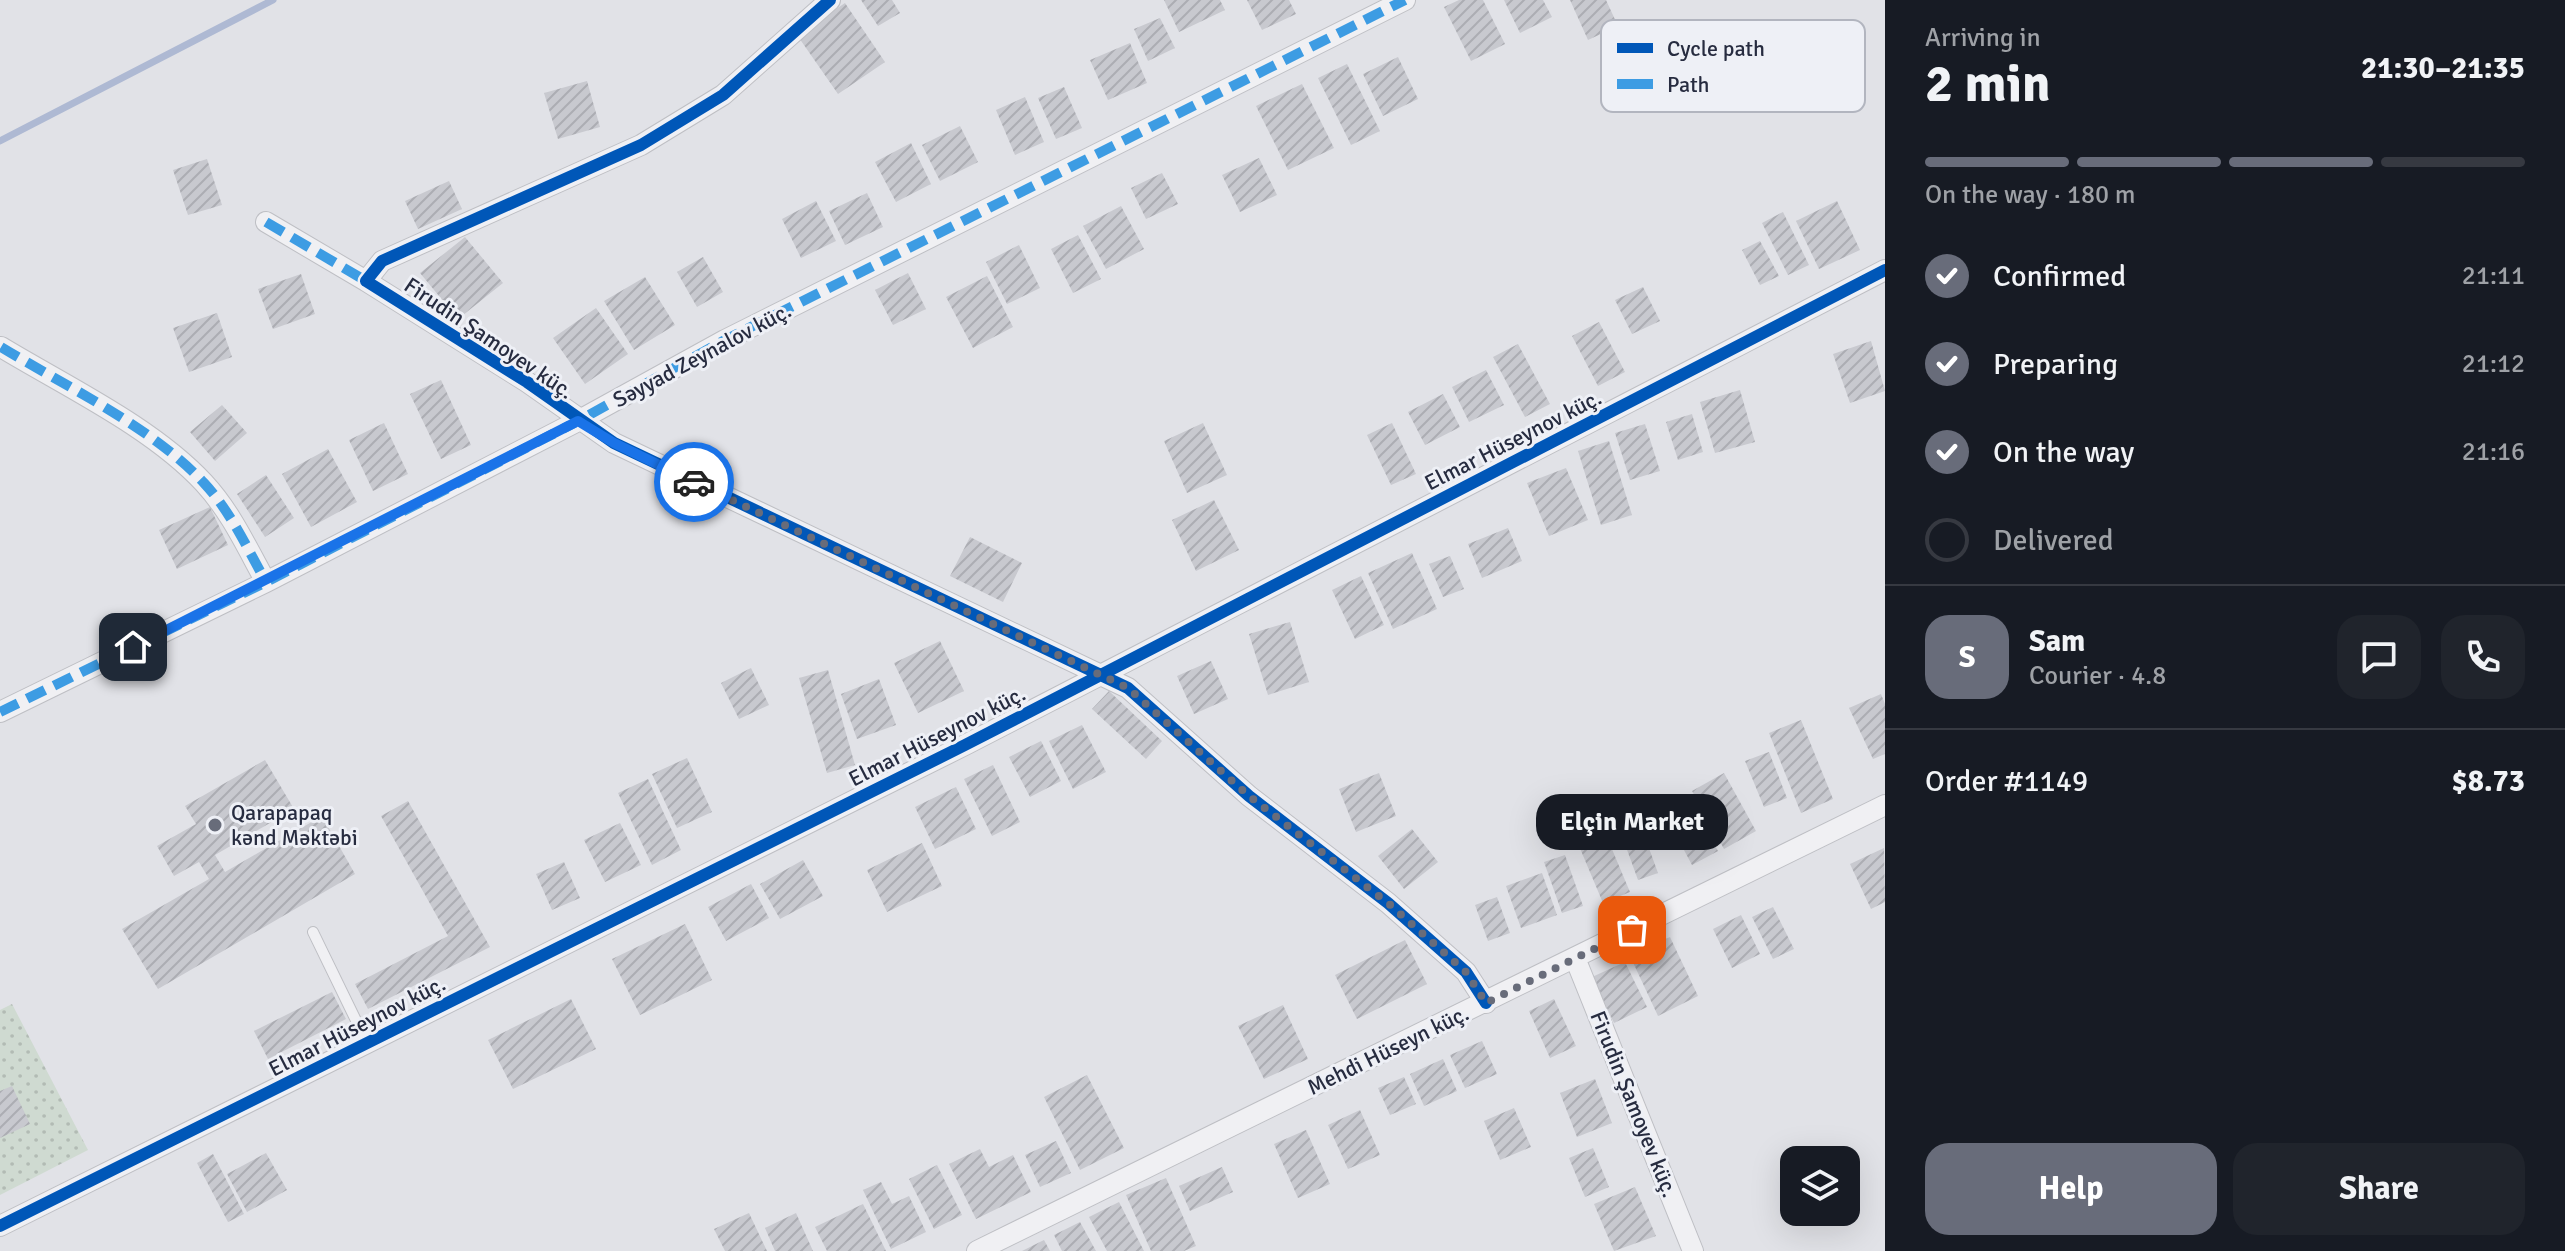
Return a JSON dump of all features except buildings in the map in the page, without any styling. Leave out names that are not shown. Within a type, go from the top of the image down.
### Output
[{"type":"street","name":"Firudin Şamoyev küç.","points":[[830,0],[723,95],[699,111],[641,145],[382,261],[366,281],[527,382],[578,421],[614,443],[1104,674],[1147,702],[1249,796],[1388,903],[1466,972],[1486,1003]]},
{"type":"street","name":"Səyyad Zeynalov küç.","points":[[0,712],[266,582],[578,421],[725,340],[1405,0]]},
{"type":"street","points":[[266,222],[366,281]]},
{"type":"street","name":"Elmar Hüseynov küç.","points":[[0,1226],[1104,674],[1885,270]]},
{"type":"street","points":[[1,347],[167,448],[205,484],[232,520],[266,582]]},
{"type":"street","name":"Mehdi Hüseyn küç.","points":[[977,1251],[1885,805]]},
{"type":"street","name":"Firudin Şamoyev küç.","points":[[1575,958],[1693,1251]]},
{"type":"lane","points":[[313,932],[367,1043]]},
{"type":"shaded area","points":[[12,1004],[88,1150],[0,1195],[0,1010]]},
{"type":"waterway","points":[[0,141],[273,0]]},
{"type":"marked path","points":[[0,712],[266,582],[578,421],[725,340],[1405,0]]},
{"type":"marked path","points":[[266,222],[366,281]]},
{"type":"marked path","points":[[1,347],[108,409],[183,463],[222,506],[266,582]]},
{"type":"cycle path","points":[[830,0],[723,95],[641,145],[382,261],[366,281],[527,382],[614,443],[1128,688],[1249,796],[1388,903],[1466,972],[1486,1003]]},
{"type":"cycle path","points":[[0,1226],[965,745],[1885,270]]},
{"type":"way so far","points":[[694,482],[1128,688],[1249,796],[1357,876],[1388,903],[1466,972],[1486,1003],[1632,930]]},
{"type":"place","name":"Qarapapaq kənd Məktəbi","points":[[215,825]]},
{"type":"place","name":"Elçin Market","points":[[1632,930]]},
{"type":"route","points":[[133,647],[578,421],[614,443],[694,482]]}]
